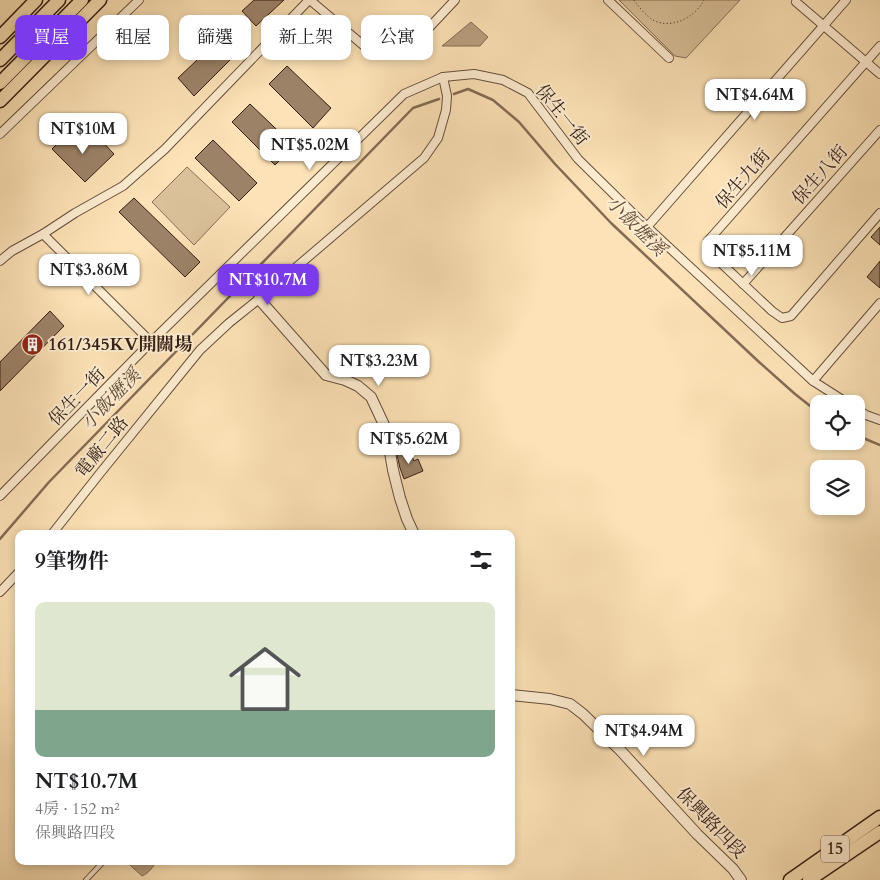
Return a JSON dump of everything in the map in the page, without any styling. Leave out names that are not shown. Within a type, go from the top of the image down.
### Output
[{"type":"main road","points":[[0,37],[36,0]]},
{"type":"main road","points":[[0,60],[59,0]]},
{"type":"main road","points":[[0,83],[82,0]]},
{"type":"main road","points":[[0,101],[100,0]]},
{"type":"main road","name":"15","points":[[790,880],[880,818]]},
{"type":"main road","name":"15","points":[[809,880],[880,832]]},
{"type":"street","points":[[0,134],[139,0]]},
{"type":"street","points":[[0,261],[12,251],[123,186],[164,149],[310,0],[370,51],[396,52],[425,32],[455,0]]},
{"type":"street","points":[[608,0],[669,58]]},
{"type":"street","points":[[647,227],[846,0]]},
{"type":"street","points":[[796,2],[880,74]]},
{"type":"street","name":"保生九街","points":[[743,284],[707,250],[708,241],[880,46]]},
{"type":"street","name":"保生一街","points":[[0,496],[151,342],[404,94],[443,77],[474,74],[503,80],[528,93],[578,159],[647,227],[813,381],[835,395]]},
{"type":"street","name":"電廠二路","points":[[55,530],[200,350],[229,323],[259,300],[424,158],[438,138],[446,110],[447,96],[443,77]]},
{"type":"street","name":"保生八街","points":[[743,284],[880,130]]},
{"type":"street","points":[[743,284],[782,318],[790,316],[880,213]]},
{"type":"street","points":[[43,234],[151,342]]},
{"type":"street","points":[[259,300],[326,375],[358,386],[371,397],[386,429],[400,498],[406,519],[412,530]]},
{"type":"street","points":[[813,381],[880,304]]},
{"type":"street","points":[[865,414],[880,420]]},
{"type":"street","points":[[0,592],[15,576]]},
{"type":"street","name":"保興路四段","points":[[515,695],[550,699],[570,704],[583,714],[622,751],[741,880]]},
{"type":"lane","points":[[86,880],[100,865]]},
{"type":"path","points":[[634,0],[652,20],[661,24],[674,24],[693,14],[704,0]]},
{"type":"shaded area","points":[[619,0],[740,0],[686,58],[675,56]]},
{"type":"shaded area","points":[[471,22],[488,37],[480,46],[442,46]]},
{"type":"shaded area","points":[[187,167],[230,207],[194,245],[152,202]]},
{"type":"shaded area","points":[[130,865],[154,865],[149,872],[142,876]]},
{"type":"building","points":[[254,0],[284,0],[268,15],[261,15],[261,21],[256,26],[251,21],[251,15],[246,15],[242,11]]},
{"type":"building","points":[[197,60],[230,60],[194,96],[178,78]]},
{"type":"building","points":[[287,66],[331,108],[313,128],[269,84]]},
{"type":"building","points":[[250,104],[294,146],[275,165],[232,122]]},
{"type":"building","points":[[69,132],[83,146],[95,134],[114,154],[85,182],[52,149]]},
{"type":"building","points":[[213,140],[257,183],[239,201],[195,158]]},
{"type":"building","points":[[134,198],[200,262],[185,277],[119,212]]},
{"type":"building","points":[[880,227],[880,245],[871,237]]},
{"type":"building","points":[[880,261],[880,288],[867,277]]},
{"type":"building","name":"161/345KV開關場","points":[[50,311],[64,326],[0,391],[0,362]]},
{"type":"building","points":[[409,450],[414,461],[418,459],[423,471],[404,479],[397,455]]},
{"type":"waterway","name":"小飯壢溪","points":[[454,94],[468,89],[493,100],[519,122],[555,164],[611,223],[759,362],[810,406]]},
{"type":"waterway","name":"小飯壢溪","points":[[0,539],[49,482],[413,108],[439,99]]},
{"type":"waterway","name":"小飯壢溪","points":[[865,439],[880,445]]},
{"type":"place","name":"161/345KV開關場","points":[[32,344]]}]
